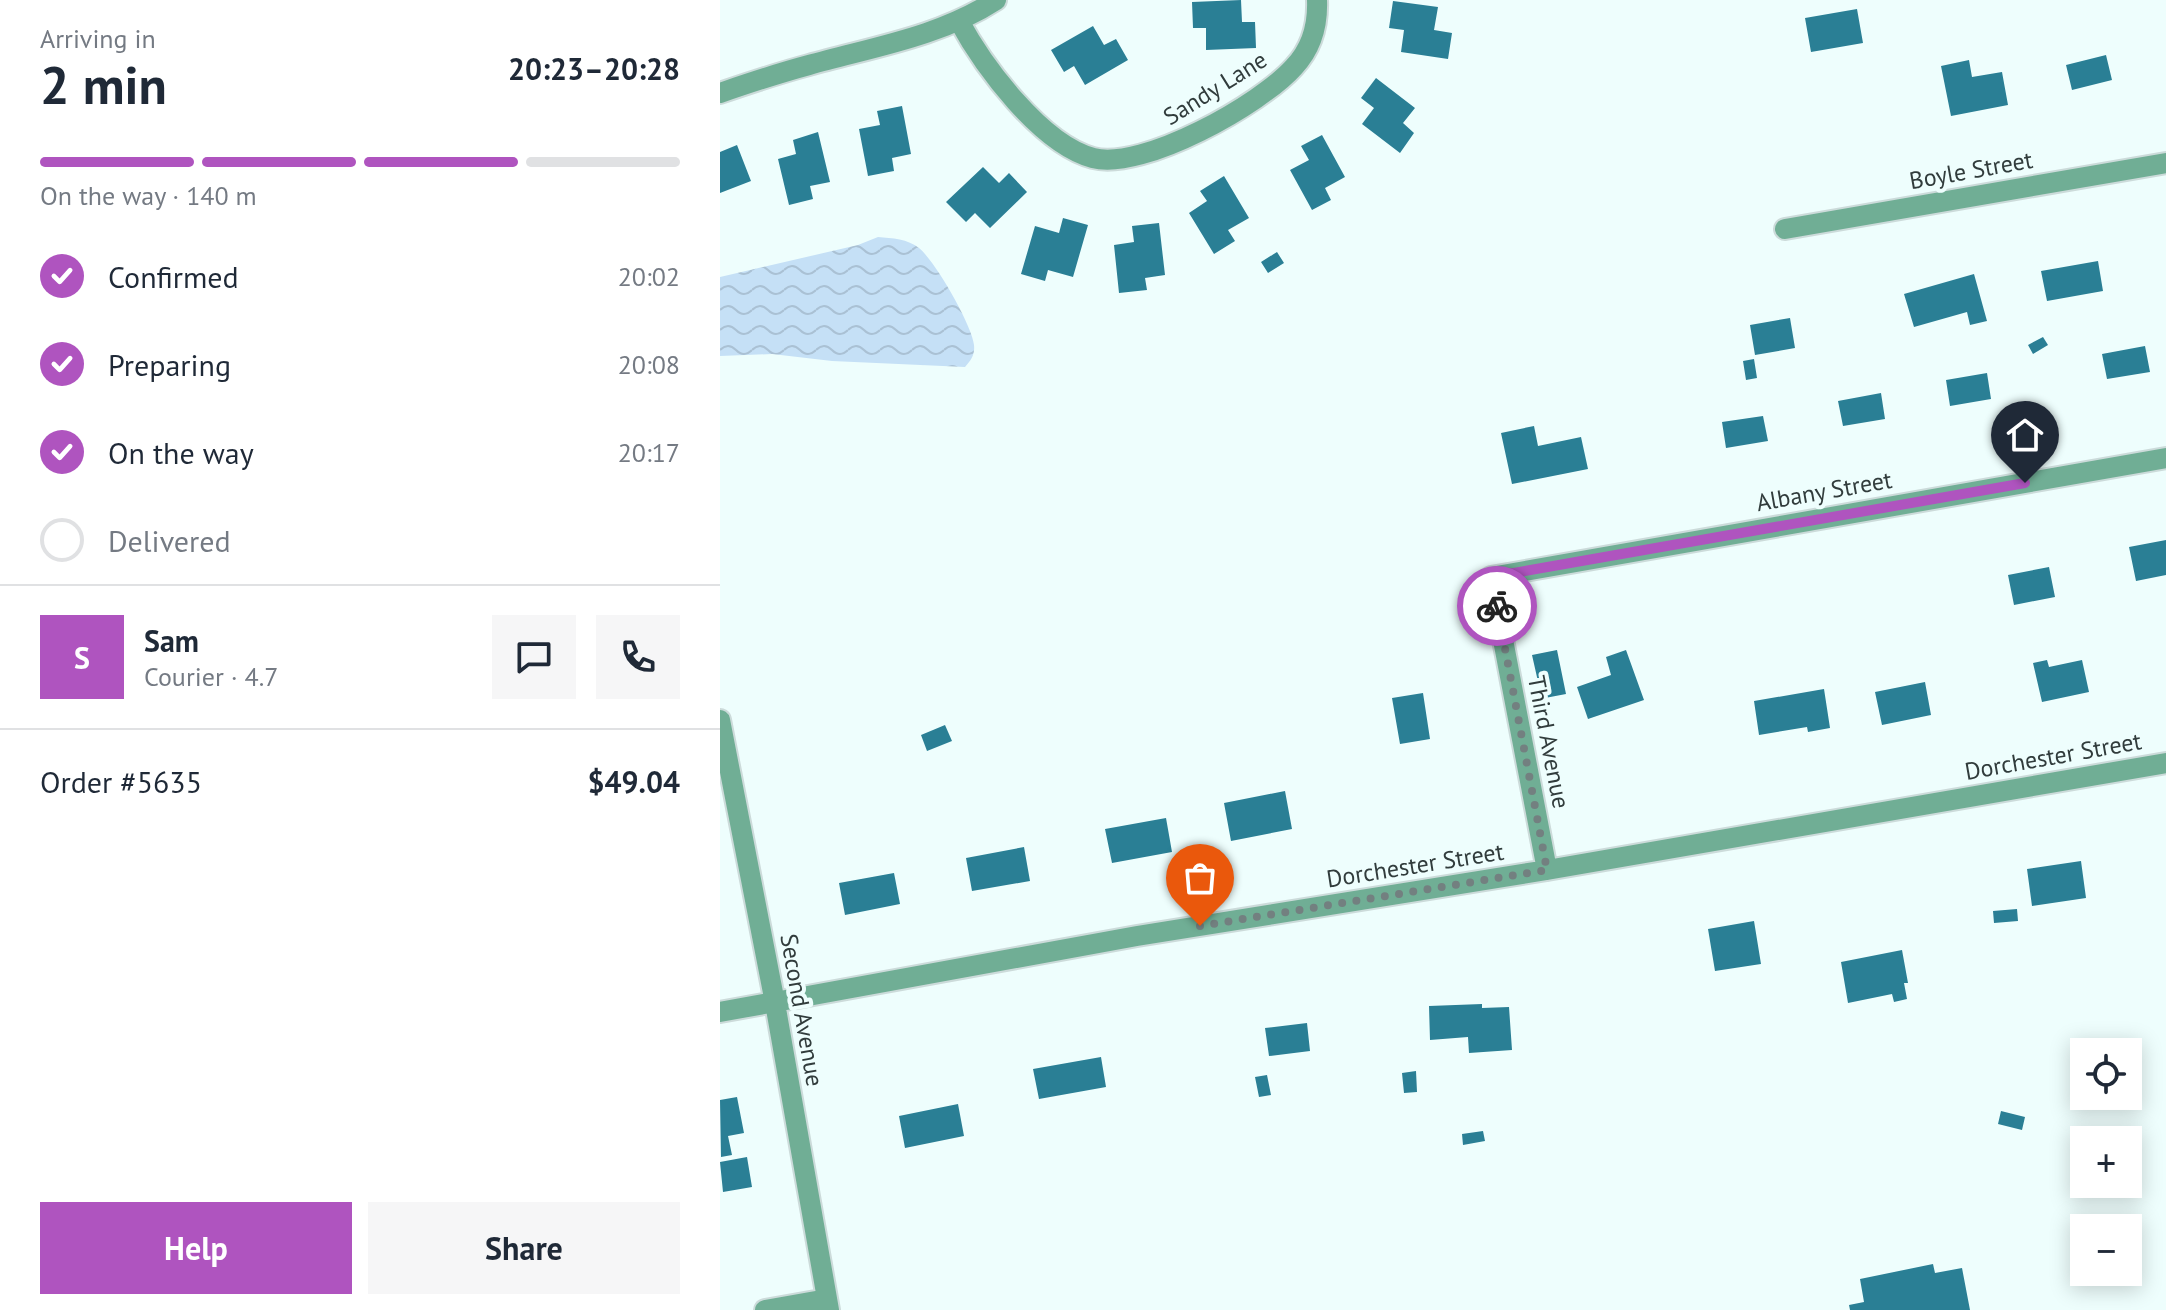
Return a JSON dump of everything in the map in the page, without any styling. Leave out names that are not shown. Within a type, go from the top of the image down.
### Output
[{"type":"street","points":[[720,93],[807,65],[903,41],[959,21],[996,0]]},
{"type":"street","name":"Sandy Lane","points":[[959,21],[993,75],[1047,131],[1071,149],[1106,160],[1138,156],[1177,144],[1274,85],[1294,67],[1312,38],[1316,28],[1317,0]]},
{"type":"street","name":"Boyle Street","points":[[1785,229],[2166,163]]},
{"type":"street","name":"Albany Street","points":[[1491,577],[2166,458]]},
{"type":"street","name":"Third Avenue","points":[[1491,577],[1547,870]]},
{"type":"street","name":"Second Avenue","points":[[720,720],[775,1003],[828,1304]]},
{"type":"street","name":"Dorchester Street","points":[[720,1012],[1137,936],[1547,870],[2166,763]]},
{"type":"street","points":[[765,1310],[828,1304]]},
{"type":"water","points":[[878,237],[915,245],[943,279],[972,336],[974,352],[965,367],[832,361],[772,354],[720,356],[720,277],[858,245]]},
{"type":"building","points":[[1241,0],[1242,22],[1255,22],[1256,48],[1206,50],[1206,28],[1193,28],[1192,2]]},
{"type":"building","points":[[1393,1],[1438,7],[1434,30],[1452,33],[1448,59],[1401,52],[1404,30],[1389,28]]},
{"type":"building","points":[[1857,9],[1863,43],[1811,52],[1805,18]]},
{"type":"building","points":[[1093,26],[1104,45],[1116,39],[1128,60],[1085,85],[1074,66],[1064,72],[1051,50]]},
{"type":"building","points":[[2106,55],[2112,80],[2072,90],[2066,65]]},
{"type":"building","points":[[1969,60],[1972,77],[2002,72],[2008,105],[1951,116],[1941,66]]},
{"type":"building","points":[[1376,78],[1415,108],[1403,123],[1414,133],[1400,153],[1362,124],[1374,108],[1361,98]]},
{"type":"building","points":[[902,106],[911,154],[892,158],[894,171],[868,176],[859,129],[880,125],[877,111]]},
{"type":"building","points":[[818,132],[830,182],[810,186],[813,199],[789,205],[778,159],[796,154],[793,140]]},
{"type":"building","points":[[1322,135],[1345,177],[1325,188],[1331,200],[1312,210],[1290,170],[1309,160],[1301,146]]},
{"type":"building","points":[[737,145],[751,181],[720,193],[720,152]]},
{"type":"building","points":[[983,167],[999,183],[1009,173],[1027,192],[990,228],[975,213],[966,222],[946,202]]},
{"type":"building","points":[[1224,176],[1249,218],[1228,230],[1235,241],[1214,254],[1189,213],[1207,201],[1200,191]]},
{"type":"building","points":[[1063,218],[1088,225],[1073,277],[1048,270],[1045,281],[1021,274],[1035,226],[1059,233]]},
{"type":"building","points":[[1159,223],[1165,275],[1145,278],[1147,290],[1119,293],[1114,245],[1134,242],[1132,226]]},
{"type":"building","points":[[1277,252],[1284,263],[1268,273],[1261,262]]},
{"type":"building","points":[[2098,261],[2103,291],[2047,301],[2041,271]]},
{"type":"building","points":[[1974,274],[1987,321],[1970,325],[1967,312],[1914,327],[1904,294]]},
{"type":"building","points":[[1790,318],[1795,348],[1755,355],[1750,325]]},
{"type":"building","points":[[2043,337],[2048,345],[2033,354],[2028,345]]},
{"type":"building","points":[[2145,346],[2150,372],[2107,379],[2102,354]]},
{"type":"building","points":[[1754,359],[1757,378],[1746,380],[1743,361]]},
{"type":"building","points":[[1987,373],[1991,399],[1950,406],[1946,380]]},
{"type":"building","points":[[1881,393],[1885,419],[1843,426],[1838,401]]},
{"type":"building","points":[[1763,416],[1768,441],[1726,448],[1722,422]]},
{"type":"building","points":[[1534,426],[1538,446],[1581,437],[1588,469],[1512,484],[1501,433]]},
{"type":"building","points":[[2166,540],[2166,575],[2136,581],[2129,547]]},
{"type":"building","points":[[2049,567],[2055,597],[2014,605],[2008,575]]},
{"type":"building","points":[[1557,650],[1566,694],[1545,698],[1532,655]]},
{"type":"building","points":[[1626,650],[1644,700],[1588,719],[1577,687],[1611,675],[1606,657]]},
{"type":"building","points":[[2047,660],[2049,667],[2082,660],[2089,692],[2042,702],[2033,663]]},
{"type":"building","points":[[1925,682],[1931,715],[1882,725],[1875,692]]},
{"type":"building","points":[[1824,689],[1830,728],[1808,732],[1807,727],[1759,735],[1754,701]]},
{"type":"building","points":[[1423,693],[1430,739],[1400,744],[1392,698]]},
{"type":"building","points":[[945,725],[952,741],[927,751],[921,735]]},
{"type":"building","points":[[1285,791],[1292,829],[1231,841],[1224,803]]},
{"type":"building","points":[[1166,818],[1172,852],[1112,863],[1105,829]]},
{"type":"building","points":[[1024,847],[1030,881],[972,891],[966,858]]},
{"type":"building","points":[[2081,861],[2086,898],[2032,906],[2027,869]]},
{"type":"building","points":[[894,873],[900,904],[845,915],[839,883]]},
{"type":"building","points":[[2017,909],[2018,921],[1994,923],[1993,911]]},
{"type":"building","points":[[1754,921],[1761,964],[1715,971],[1708,929]]},
{"type":"building","points":[[1902,950],[1908,983],[1904,983],[1907,999],[1894,1002],[1892,994],[1848,1003],[1841,962]]},
{"type":"building","points":[[1482,1004],[1482,1008],[1509,1007],[1512,1050],[1469,1053],[1468,1037],[1430,1040],[1429,1006]]},
{"type":"building","points":[[1307,1023],[1310,1051],[1269,1056],[1265,1028]]},
{"type":"building","points":[[1101,1057],[1106,1087],[1039,1099],[1033,1069]]},
{"type":"building","points":[[1416,1071],[1417,1092],[1404,1093],[1402,1073]]},
{"type":"building","points":[[1267,1075],[1271,1095],[1259,1097],[1255,1077]]},
{"type":"building","points":[[737,1097],[744,1133],[728,1136],[732,1155],[721,1157],[720,1100]]},
{"type":"building","points":[[958,1104],[964,1136],[905,1148],[899,1116]]},
{"type":"building","points":[[2001,1111],[2025,1117],[2022,1130],[1998,1124]]},
{"type":"building","points":[[1483,1131],[1485,1141],[1463,1145],[1462,1134]]},
{"type":"building","points":[[747,1157],[752,1187],[723,1192],[720,1162]]},
{"type":"building","points":[[1933,1264],[1935,1273],[1962,1268],[1970,1310],[1850,1310],[1849,1305],[1864,1302],[1860,1279]]},
{"type":"way so far","points":[[1200,926],[1547,870],[1497,606]]},
{"type":"route","points":[[1497,606],[1491,577],[2025,483]]}]
